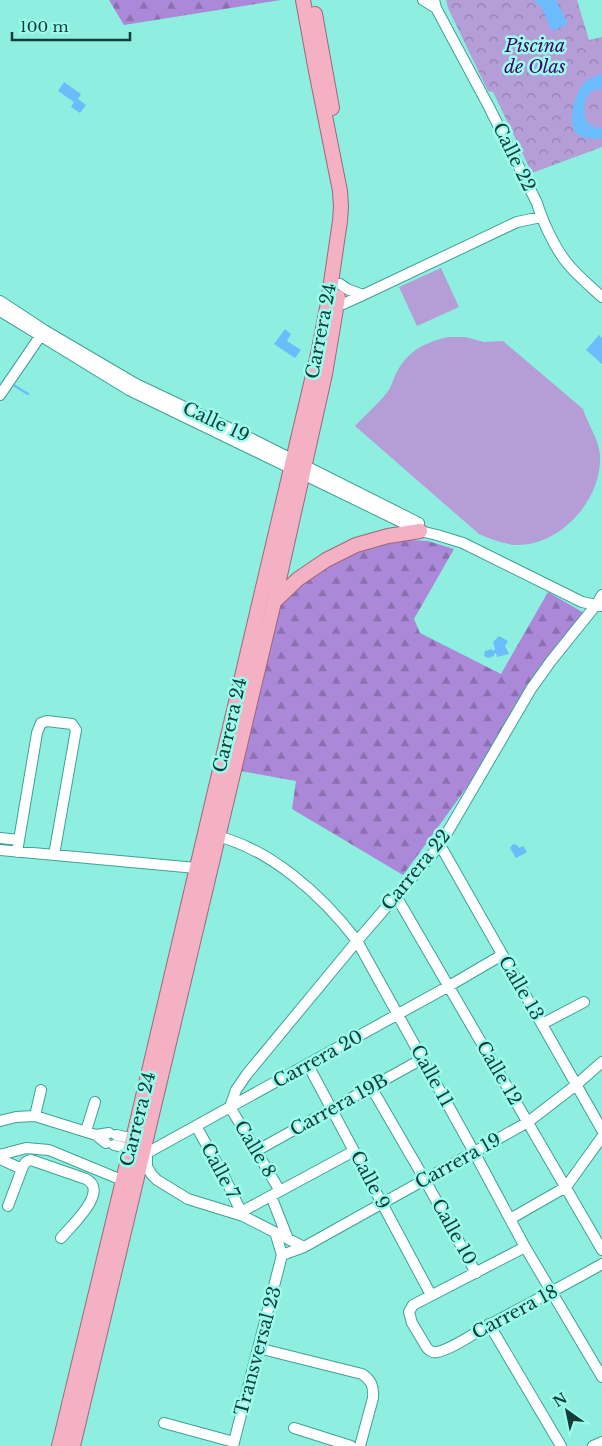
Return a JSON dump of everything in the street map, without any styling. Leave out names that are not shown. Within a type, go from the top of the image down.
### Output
[{"type":"main road","name":"Carrera 24","points":[[140,1147],[196,868],[211,835],[274,602],[328,303],[340,221],[340,191],[303,0]]},
{"type":"main road","name":"Carrera 24","points":[[60,1446],[140,1147],[213,859],[211,835],[297,467],[325,374],[350,221],[348,195],[312,0]]},
{"type":"main road","points":[[274,602],[298,579],[333,556],[356,545],[388,536],[420,531]]},
{"type":"main road","name":"Carrera 24","points":[[72,1446],[129,1183]]},
{"type":"street","points":[[423,0],[435,4]]},
{"type":"street","name":"Calle 22","points":[[435,4],[488,105],[541,217],[563,258],[602,297]]},
{"type":"street","points":[[337,305],[363,295],[517,222],[541,217]]},
{"type":"street","points":[[340,284],[363,295]]},
{"type":"street","name":"Calle 19","points":[[0,301],[42,333]]},
{"type":"street","name":"Calle 19","points":[[0,311],[136,384],[248,437],[297,467],[429,528],[437,534]]},
{"type":"street","points":[[6,387],[42,333]]},
{"type":"street","name":"Calle 19","points":[[357,496],[420,531],[437,534],[463,543],[582,602],[599,606]]},
{"type":"street","name":"Carrera 22","points":[[230,1107],[236,1090],[247,1074],[357,941],[440,845],[532,689],[552,661],[599,606],[602,595]]},
{"type":"street","points":[[17,852],[39,726],[47,721],[72,724],[76,730],[54,855]]},
{"type":"street","name":"Calle 11","points":[[211,835],[245,846],[279,864],[330,909],[357,941],[525,1247],[602,1378]]},
{"type":"street","points":[[0,838],[19,840]]},
{"type":"street","name":"Calle 13","points":[[440,845],[602,1130]]},
{"type":"street","points":[[0,850],[196,868],[213,859]]},
{"type":"street","name":"Calle 12","points":[[396,896],[602,1250]]},
{"type":"street","name":"Carrera 20","points":[[140,1147],[196,1126],[502,955]]},
{"type":"street","points":[[542,1024],[584,1002]]},
{"type":"street","name":"Carrera 19B","points":[[256,1151],[422,1059]]},
{"type":"street","name":"Carrera 19","points":[[304,1248],[528,1122],[602,1062]]},
{"type":"street","name":"Calle 9","points":[[308,1065],[431,1295]]},
{"type":"street","name":"Calle 10","points":[[370,1087],[476,1273]]},
{"type":"street","points":[[35,1116],[41,1090]]},
{"type":"street","points":[[86,1131],[94,1102]]},
{"type":"street","name":"Calle 8","points":[[230,1107],[256,1151],[276,1194],[288,1239]]},
{"type":"street","points":[[0,1122],[35,1116],[140,1147],[147,1167],[157,1180],[188,1199],[242,1214],[304,1248]]},
{"type":"street","name":"Calle 7","points":[[196,1126],[224,1176],[242,1214]]},
{"type":"street","points":[[510,1219],[566,1187],[602,1137]]},
{"type":"street","points":[[0,1157],[26,1148],[49,1150],[129,1183]]},
{"type":"street","points":[[242,1214],[354,1151]]},
{"type":"street","points":[[0,1157],[22,1170]]},
{"type":"street","points":[[8,1206],[24,1163],[28,1161],[31,1160],[86,1179],[92,1183],[94,1194],[89,1204],[61,1238]]},
{"type":"street","points":[[275,1232],[282,1255],[304,1248]]},
{"type":"street","points":[[431,1295],[525,1247]]},
{"type":"street","name":"Transversal 23","points":[[234,1444],[282,1255]]},
{"type":"street","name":"Carrera 18","points":[[431,1295],[412,1305],[409,1312],[412,1323],[427,1348],[434,1352],[456,1344],[489,1324],[602,1264]]},
{"type":"street","points":[[489,1324],[561,1446]]},
{"type":"street","points":[[258,1348],[362,1374],[368,1378],[374,1390],[360,1446]]},
{"type":"street","points":[[164,1423],[234,1444]]},
{"type":"street","points":[[294,1428],[351,1446]]},
{"type":"street","points":[[593,1446],[602,1442]]},
{"type":"green space","points":[[109,0],[281,0],[124,25]]},
{"type":"green space","name":"Piscina de Olas","points":[[446,0],[577,0],[589,40],[602,37],[602,147],[532,173],[493,92],[488,91],[448,8]]},
{"type":"green space","points":[[441,268],[459,307],[417,326],[399,287]]},
{"type":"green space","points":[[449,337],[465,337],[484,342],[503,341],[583,409],[596,438],[600,456],[599,472],[594,489],[586,504],[562,529],[548,538],[516,545],[479,534],[355,426],[390,388],[402,363],[413,352],[434,341]]},
{"type":"green space","points":[[392,539],[428,541],[454,549],[414,619],[420,633],[501,674],[548,592],[584,613],[489,756],[403,875],[292,809],[296,781],[240,771],[273,630],[281,605],[308,577],[357,550]]},
{"type":"water","points":[[534,0],[556,0],[568,24],[552,31],[542,8]]},
{"type":"water","points":[[602,73],[602,89],[589,93],[586,98],[584,111],[587,122],[590,125],[602,128],[602,138],[587,138],[574,130],[572,112],[579,91],[585,82]]},
{"type":"water","points":[[64,82],[81,94],[78,99],[86,105],[80,113],[71,107],[74,102],[58,91]]},
{"type":"water","points":[[285,329],[291,334],[287,341],[301,350],[295,358],[274,344]]},
{"type":"water","points":[[599,335],[602,338],[602,364],[586,350]]},
{"type":"water","points":[[499,636],[508,641],[505,646],[509,654],[497,657],[496,653],[488,658],[484,656],[485,651],[492,649],[493,651],[495,649],[493,642]]},
{"type":"water","points":[[513,844],[519,848],[523,846],[527,852],[516,858],[510,848]]},
{"type":"waterway","points":[[10,383],[28,394]]}]
